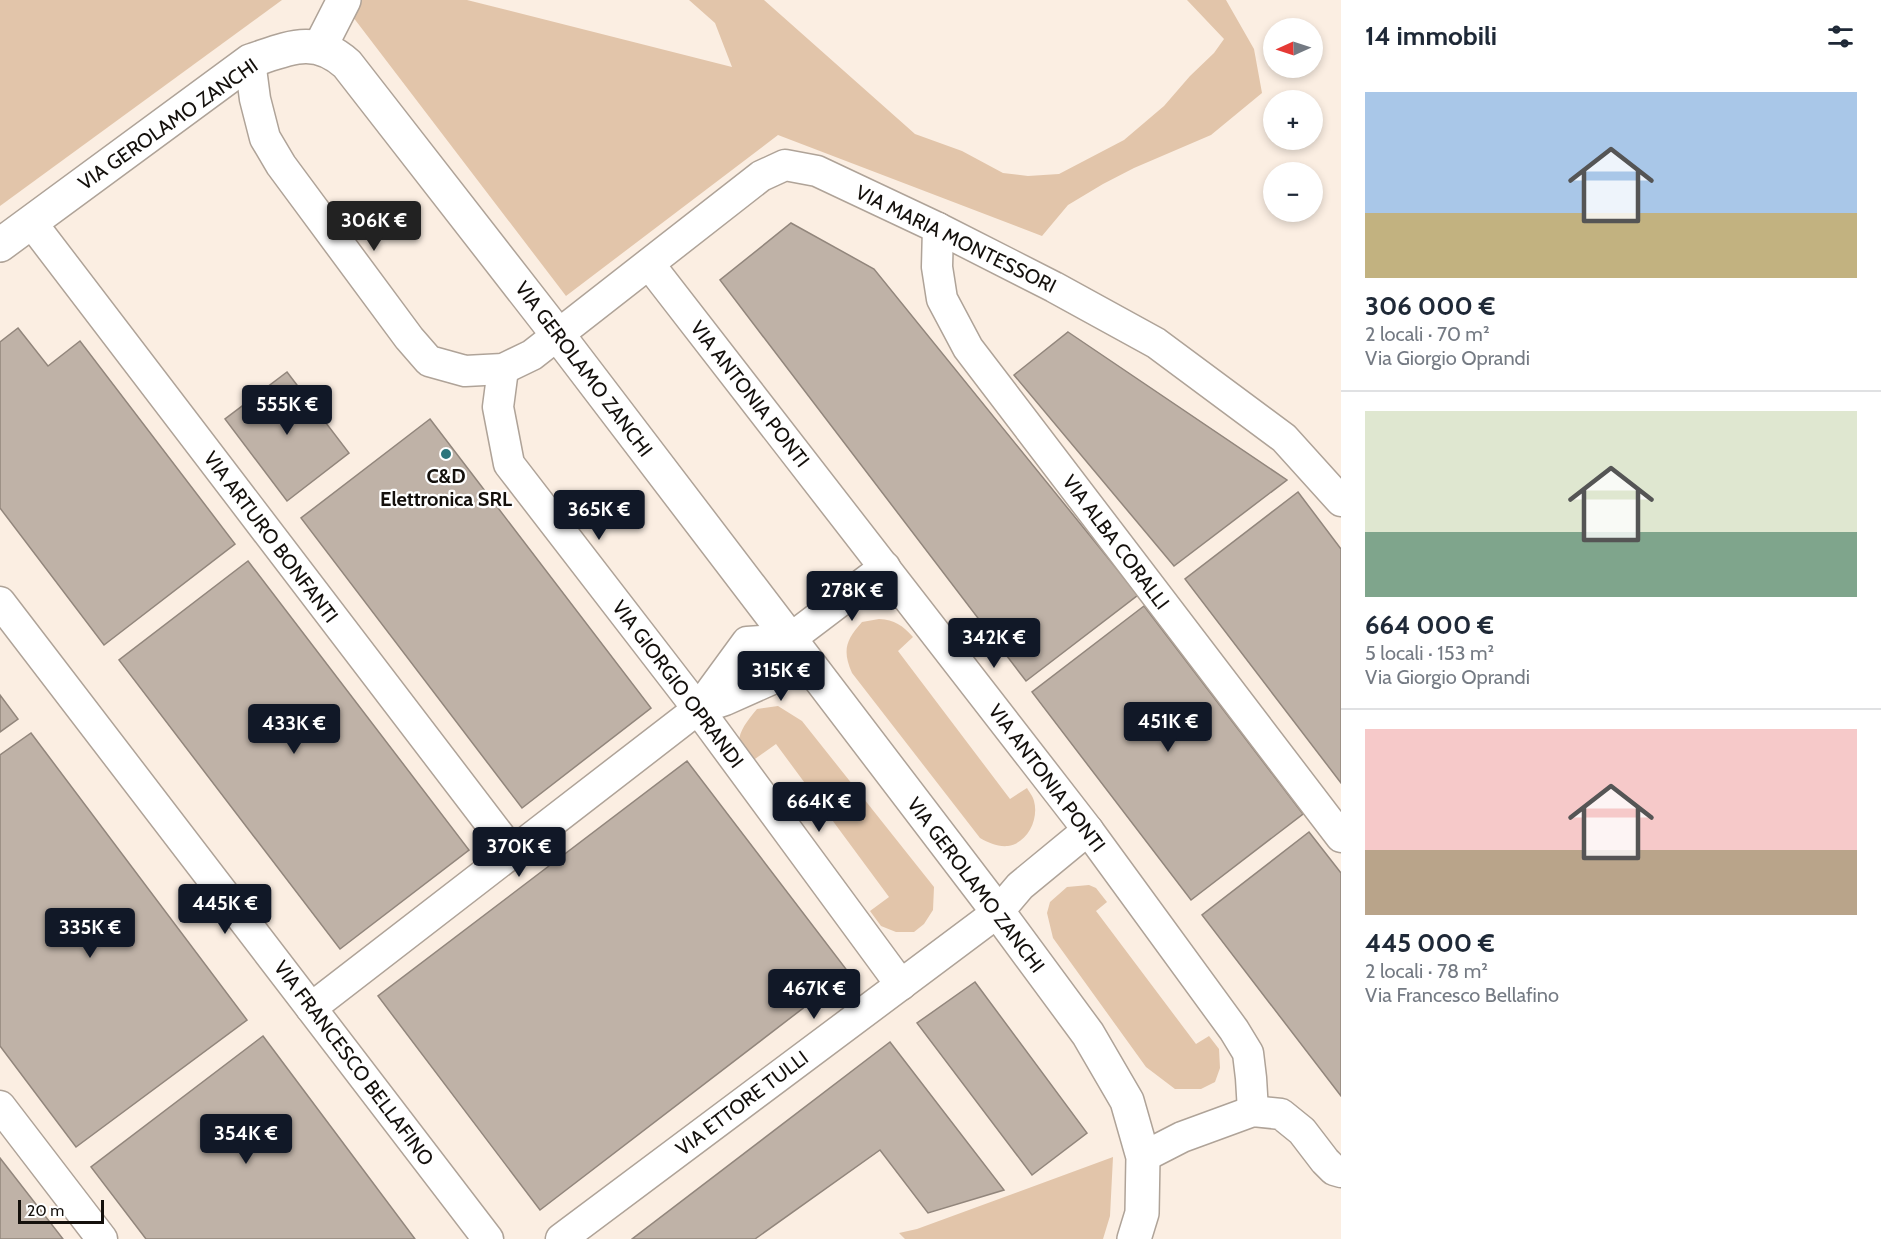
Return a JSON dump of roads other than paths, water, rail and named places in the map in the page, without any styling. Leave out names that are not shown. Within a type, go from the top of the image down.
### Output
[{"type":"street","points":[[320,47],[344,0]]},
{"type":"street","name":"VIA GEROLAMO ZANCHI","points":[[0,245],[250,61],[290,48],[306,46],[320,47],[336,53],[347,64],[558,334],[998,912],[1088,1034],[1127,1101],[1143,1157],[1142,1213],[1134,1239]]},
{"type":"street","points":[[250,61],[255,99],[266,138],[280,165],[409,338],[429,361],[465,371],[503,369],[532,355],[558,334]]},
{"type":"street","name":"VIA MARIA MONTESSORI","points":[[558,334],[761,176],[785,165],[818,171],[1054,287],[1156,343],[1284,438],[1341,501]]},
{"type":"street","name":"VIA ARTURO BONFANTI","points":[[31,222],[512,852]]},
{"type":"street","name":"VIA ALBA CORALLI","points":[[938,228],[937,267],[942,299],[968,348],[1341,837]]},
{"type":"street","name":"VIA ANTONIA PONTI","points":[[649,264],[1088,830],[1234,1030],[1248,1053],[1253,1111]]},
{"type":"street","name":"VIA GIORGIO OPRANDI","points":[[503,369],[498,407],[509,464],[698,709],[901,985]]},
{"type":"street","points":[[311,1008],[698,709],[747,642],[790,639],[885,567]]},
{"type":"street","name":"VIA FRANCESCO BELLAFINO","points":[[0,602],[488,1239]]},
{"type":"street","points":[[698,709],[725,700],[790,671],[790,639]]},
{"type":"street","name":"VIA ETTORE TULLI","points":[[561,1239],[998,912],[1020,886],[1088,830]]},
{"type":"street","points":[[0,1106],[102,1239]]},
{"type":"street","points":[[1143,1157],[1182,1137],[1253,1111],[1281,1114],[1302,1131],[1329,1166],[1341,1172]]},
{"type":"place","name":"C&D Elettronica SRL","points":[[446,454]]}]
